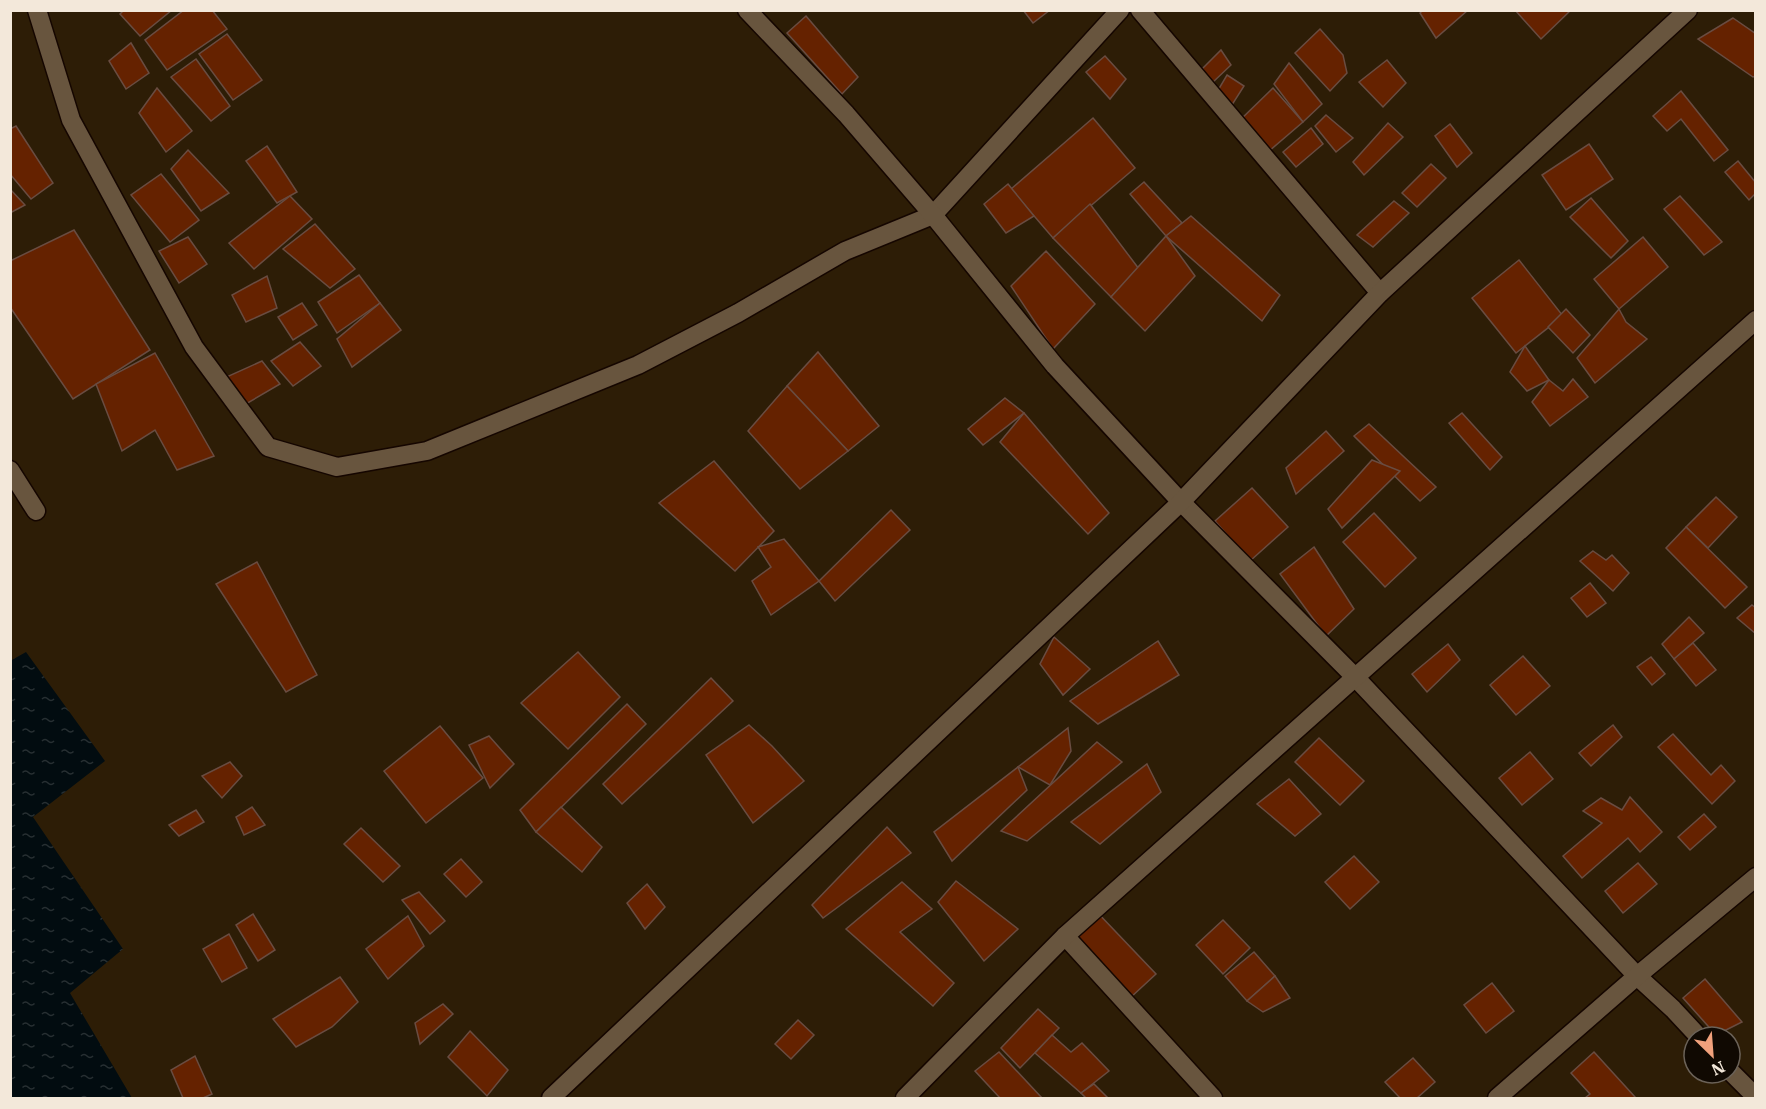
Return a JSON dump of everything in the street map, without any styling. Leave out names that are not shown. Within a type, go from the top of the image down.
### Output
[{"type":"street","points":[[37,10],[70,120],[194,347],[268,447],[337,467],[427,451],[628,369],[738,313],[846,251],[933,215],[1120,10]]},
{"type":"street","points":[[747,10],[846,114],[933,215],[1055,366],[1181,502],[1355,677],[1637,976],[1688,1025]]},
{"type":"street","points":[[1140,10],[1380,293]]},
{"type":"street","points":[[551,1098],[1181,502],[1380,293],[1688,10]]},
{"type":"street","points":[[905,1098],[1065,936],[1755,320]]},
{"type":"street","points":[[10,470],[36,511]]},
{"type":"street","points":[[1497,1098],[1755,877]]},
{"type":"street","points":[[1065,936],[1213,1098]]},
{"type":"street","points":[[1742,1083],[1755,1097]]},
{"type":"water","points":[[26,652],[105,761],[33,817],[123,949],[70,993],[132,1098],[11,1098],[10,661]]},
{"type":"building","points":[[124,10],[172,10],[140,36],[120,14]]},
{"type":"building","points":[[184,10],[212,10],[227,29],[167,70],[145,40]]},
{"type":"building","points":[[1023,10],[1050,10],[1033,23]]},
{"type":"building","points":[[1423,10],[1468,10],[1436,38],[1420,13]]},
{"type":"building","points":[[1515,10],[1571,10],[1541,39]]},
{"type":"building","points":[[806,16],[858,77],[842,94],[787,33]]},
{"type":"building","points":[[1733,18],[1756,34],[1756,76],[1753,77],[1698,39]]},
{"type":"building","points":[[1320,29],[1343,55],[1347,73],[1330,91],[1295,53]]},
{"type":"building","points":[[227,34],[262,80],[233,100],[199,54]]},
{"type":"building","points":[[131,43],[149,73],[126,89],[109,61]]},
{"type":"building","points":[[1221,50],[1231,65],[1211,84],[1200,71]]},
{"type":"building","points":[[1105,56],[1126,79],[1110,99],[1086,72]]},
{"type":"building","points":[[196,59],[230,106],[211,121],[171,77]]},
{"type":"building","points":[[1387,60],[1406,83],[1383,107],[1359,82]]},
{"type":"building","points":[[1289,63],[1322,104],[1303,122],[1274,84]]},
{"type":"building","points":[[1227,75],[1244,86],[1230,108],[1214,97]]},
{"type":"building","points":[[157,88],[192,131],[166,152],[139,113]]},
{"type":"building","points":[[1273,88],[1303,122],[1269,151],[1236,124]]},
{"type":"building","points":[[1681,91],[1728,150],[1714,161],[1681,119],[1667,131],[1653,116]]},
{"type":"building","points":[[1326,115],[1353,138],[1336,152],[1315,126]]},
{"type":"building","points":[[1093,118],[1135,168],[1053,238],[1011,189]]},
{"type":"building","points":[[1388,123],[1403,137],[1364,175],[1353,162]]},
{"type":"building","points":[[1450,124],[1472,153],[1457,167],[1435,136]]},
{"type":"building","points":[[16,126],[53,183],[31,199],[10,174],[10,129]]},
{"type":"building","points":[[1311,128],[1323,144],[1296,167],[1283,152]]},
{"type":"building","points":[[1589,144],[1613,179],[1566,210],[1542,175]]},
{"type":"building","points":[[267,146],[297,192],[277,203],[246,161]]},
{"type":"building","points":[[188,150],[229,193],[201,211],[171,169]]},
{"type":"building","points":[[1738,161],[1756,183],[1756,193],[1749,200],[1725,172]]},
{"type":"building","points":[[1431,164],[1446,178],[1417,207],[1402,193]]},
{"type":"building","points":[[161,174],[199,220],[170,242],[131,195]]},
{"type":"building","points":[[1144,182],[1182,223],[1166,236],[1130,194]]},
{"type":"building","points":[[1008,184],[1034,216],[1006,233],[984,204]]},
{"type":"building","points":[[10,189],[25,205],[10,213]]},
{"type":"building","points":[[290,196],[312,219],[254,269],[229,243]]},
{"type":"building","points":[[1680,196],[1722,242],[1704,255],[1664,209]]},
{"type":"building","points":[[1591,198],[1628,241],[1611,258],[1570,217]]},
{"type":"building","points":[[1394,201],[1409,213],[1373,247],[1357,235]]},
{"type":"building","points":[[1090,204],[1139,269],[1111,297],[1053,238]]},
{"type":"building","points":[[1191,216],[1280,295],[1262,321],[1166,236]]},
{"type":"building","points":[[315,224],[355,269],[330,288],[283,249]]},
{"type":"building","points":[[74,230],[150,350],[73,399],[10,307],[10,261]]},
{"type":"building","points":[[1166,236],[1195,276],[1145,331],[1111,297]]},
{"type":"building","points":[[188,237],[207,264],[179,283],[159,251]]},
{"type":"building","points":[[1643,237],[1668,267],[1619,309],[1594,279]]},
{"type":"building","points":[[1046,251],[1095,304],[1053,349],[1011,286]]},
{"type":"building","points":[[1519,260],[1563,316],[1516,353],[1472,298]]},
{"type":"building","points":[[359,275],[380,303],[337,333],[318,302]]},
{"type":"building","points":[[267,276],[277,308],[246,322],[232,295]]},
{"type":"building","points":[[302,303],[317,325],[293,340],[278,317]]},
{"type":"building","points":[[380,303],[401,330],[352,367],[337,339]]},
{"type":"building","points":[[1566,309],[1590,335],[1573,353],[1548,327]]},
{"type":"building","points":[[1619,309],[1626,322],[1647,339],[1595,383],[1577,358]]},
{"type":"building","points":[[300,342],[321,366],[293,386],[271,361]]},
{"type":"building","points":[[1525,346],[1549,380],[1527,391],[1510,372]]},
{"type":"building","points":[[818,352],[879,426],[848,451],[787,386]]},
{"type":"building","points":[[155,353],[214,456],[177,470],[155,430],[122,451],[96,384]]},
{"type":"building","points":[[262,361],[280,384],[239,408],[222,379]]},
{"type":"building","points":[[1573,379],[1588,397],[1550,426],[1532,402],[1549,380],[1563,391]]},
{"type":"building","points":[[787,386],[848,451],[800,489],[748,431]]},
{"type":"building","points":[[1005,398],[1024,413],[983,445],[968,429]]},
{"type":"building","points":[[1024,413],[1109,513],[1088,534],[1000,442]]},
{"type":"building","points":[[1462,413],[1502,457],[1490,470],[1449,423]]},
{"type":"building","points":[[1369,424],[1436,487],[1420,501],[1354,436]]},
{"type":"building","points":[[1326,431],[1344,451],[1296,494],[1286,468]]},
{"type":"building","points":[[1372,460],[1400,471],[1342,528],[1328,509]]},
{"type":"building","points":[[714,461],[774,531],[735,571],[659,503]]},
{"type":"building","points":[[1252,488],[1288,527],[1250,561],[1215,521]]},
{"type":"building","points":[[1716,497],[1737,517],[1708,548],[1686,527]]},
{"type":"building","points":[[891,510],[910,530],[835,601],[819,581]]},
{"type":"building","points":[[1374,513],[1416,558],[1385,587],[1343,542]]},
{"type":"building","points":[[1686,527],[1747,587],[1725,608],[1666,548]]},
{"type":"building","points":[[784,539],[819,581],[771,615],[752,581],[771,567],[758,547]]},
{"type":"building","points":[[1314,547],[1354,609],[1326,636],[1280,574]]},
{"type":"building","points":[[1593,551],[1606,560],[1612,555],[1629,573],[1613,591],[1580,561]]},
{"type":"building","points":[[257,562],[317,675],[286,692],[216,584]]},
{"type":"building","points":[[1590,583],[1606,603],[1587,617],[1571,598]]},
{"type":"building","points":[[1752,605],[1756,608],[1756,634],[1737,618]]},
{"type":"building","points":[[1689,617],[1704,633],[1674,659],[1662,644]]},
{"type":"building","points":[[1054,637],[1090,669],[1063,695],[1040,664]]},
{"type":"building","points":[[1158,641],[1179,675],[1098,724],[1070,701]]},
{"type":"building","points":[[1693,643],[1716,670],[1696,686],[1674,659]]},
{"type":"building","points":[[1448,644],[1460,660],[1427,692],[1412,674]]},
{"type":"building","points":[[578,652],[620,697],[568,749],[521,703]]},
{"type":"building","points":[[1523,656],[1550,686],[1516,715],[1490,685]]},
{"type":"building","points":[[1651,657],[1665,674],[1652,685],[1637,667]]},
{"type":"building","points":[[711,678],[733,701],[622,804],[603,784]]},
{"type":"building","points":[[627,704],[646,724],[536,832],[520,810]]},
{"type":"building","points":[[749,725],[804,781],[753,823],[706,755]]},
{"type":"building","points":[[1613,725],[1622,737],[1591,766],[1579,753]]},
{"type":"building","points":[[440,726],[483,778],[426,823],[384,771]]},
{"type":"building","points":[[1068,728],[1071,751],[1050,785],[1018,767]]},
{"type":"building","points":[[1673,734],[1711,775],[1721,765],[1735,781],[1712,804],[1658,747]]},
{"type":"building","points":[[489,736],[514,764],[490,788],[469,745]]},
{"type":"building","points":[[1319,738],[1364,781],[1340,805],[1295,762]]},
{"type":"building","points":[[1097,742],[1122,762],[1027,841],[1001,831]]},
{"type":"building","points":[[1530,752],[1553,779],[1522,805],[1499,778]]},
{"type":"building","points":[[230,762],[242,776],[222,798],[202,776]]},
{"type":"building","points":[[1147,764],[1161,792],[1100,844],[1071,822]]},
{"type":"building","points":[[1018,767],[1027,790],[952,861],[934,832]]},
{"type":"building","points":[[1289,779],[1321,814],[1295,836],[1257,804]]},
{"type":"building","points":[[1630,797],[1662,832],[1640,852],[1628,838],[1582,878],[1563,856],[1602,823],[1583,811],[1601,798],[1622,810]]},
{"type":"building","points":[[252,807],[265,825],[244,835],[236,817]]},
{"type":"building","points":[[561,807],[602,847],[582,872],[536,832]]},
{"type":"building","points":[[196,810],[204,822],[179,836],[169,825]]},
{"type":"building","points":[[1704,814],[1716,827],[1690,850],[1678,837]]},
{"type":"building","points":[[887,827],[911,853],[823,918],[812,905]]},
{"type":"building","points":[[361,828],[400,866],[383,882],[344,844]]},
{"type":"building","points":[[1354,856],[1379,882],[1350,909],[1325,882]]},
{"type":"building","points":[[461,859],[482,882],[466,897],[444,874]]},
{"type":"building","points":[[1638,863],[1657,884],[1623,913],[1605,891]]},
{"type":"building","points":[[956,881],[1018,929],[984,961],[938,902]]},
{"type":"building","points":[[902,882],[932,909],[900,932],[954,983],[933,1006],[846,929]]},
{"type":"building","points":[[647,884],[665,907],[645,929],[627,903]]},
{"type":"building","points":[[419,892],[445,921],[430,934],[402,900]]},
{"type":"building","points":[[1095,910],[1156,974],[1130,998],[1065,936]]},
{"type":"building","points":[[253,914],[275,950],[258,961],[236,925]]},
{"type":"building","points":[[408,916],[424,946],[388,979],[366,949]]},
{"type":"building","points":[[1223,920],[1250,948],[1223,974],[1196,945]]},
{"type":"building","points":[[229,934],[247,968],[222,982],[203,949]]},
{"type":"building","points":[[1254,952],[1275,976],[1247,1001],[1225,976]]},
{"type":"building","points":[[1275,976],[1290,998],[1263,1012],[1247,1001]]},
{"type":"building","points":[[340,977],[358,1002],[332,1027],[296,1047],[273,1019]]},
{"type":"building","points":[[1705,979],[1742,1022],[1736,1025],[1707,1025],[1683,998]]},
{"type":"building","points":[[1492,983],[1514,1011],[1486,1033],[1464,1005]]},
{"type":"building","points":[[443,1004],[453,1014],[420,1044],[415,1023]]},
{"type":"building","points":[[1038,1009],[1059,1028],[1020,1068],[1001,1048]]},
{"type":"building","points":[[798,1020],[814,1035],[791,1059],[775,1044]]},
{"type":"building","points":[[470,1031],[508,1070],[487,1096],[448,1057]]},
{"type":"building","points":[[1052,1035],[1071,1052],[1082,1043],[1109,1071],[1081,1093],[1035,1053]]},
{"type":"building","points":[[999,1052],[1042,1098],[1000,1098],[975,1071]]},
{"type":"building","points":[[1594,1052],[1634,1098],[1585,1098],[1590,1094],[1571,1073]]},
{"type":"building","points":[[195,1056],[212,1094],[203,1098],[183,1098],[171,1070]]},
{"type":"building","points":[[1413,1058],[1435,1082],[1417,1098],[1400,1098],[1385,1082]]},
{"type":"building","points":[[1094,1084],[1108,1098],[1086,1098],[1081,1093]]}]
